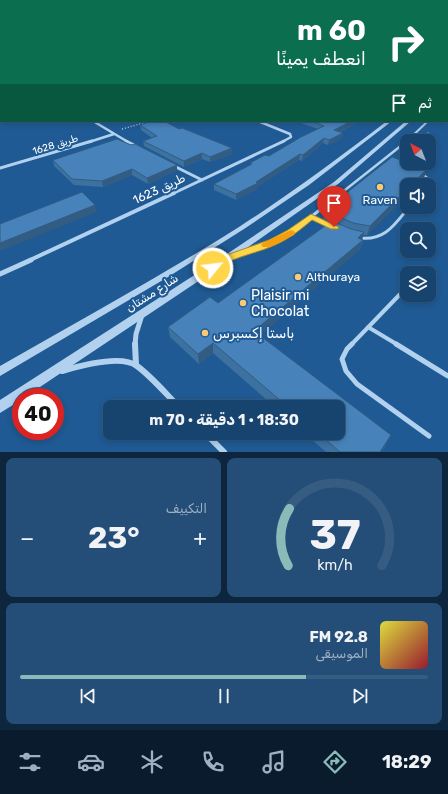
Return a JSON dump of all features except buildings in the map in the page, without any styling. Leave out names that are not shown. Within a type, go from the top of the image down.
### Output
[{"type":"street","points":[[95,122],[141,148]]},
{"type":"street","name":"طريق 1623","points":[[0,274],[291,137],[290,134],[285,131],[261,122]]},
{"type":"street","name":"شارع مشتان","points":[[0,371],[219,242],[294,193],[389,122]]},
{"type":"street","name":"شارع مشتان","points":[[0,408],[224,260],[336,183],[408,122]]},
{"type":"street","name":"طريق 1628","points":[[0,168],[112,133]]},
{"type":"street","points":[[168,163],[202,180]]},
{"type":"street","points":[[136,365],[134,341],[137,326],[143,313]]},
{"type":"street","points":[[54,373],[82,365],[104,361],[136,365],[172,400]]},
{"type":"street","points":[[212,440],[224,452]]},
{"type":"lane","points":[[224,260],[273,242],[292,232],[401,146],[427,122]]},
{"type":"lane","points":[[382,161],[390,163]]},
{"type":"lane","points":[[418,172],[428,178]]},
{"type":"lane","points":[[358,238],[366,240],[376,239],[385,234],[404,214]]},
{"type":"lane","points":[[311,217],[338,229]]},
{"type":"lane","points":[[400,294],[347,348],[342,359],[346,371],[357,384],[429,436]]},
{"type":"lane","points":[[368,327],[448,376]]},
{"type":"path","points":[[112,133],[147,122]]},
{"type":"slow traffic","points":[[266,245],[291,233]]},
{"type":"place","name":"Raven","points":[[380,187]]},
{"type":"place","name":"Althuraya","points":[[298,277]]},
{"type":"place","name":"Plaisir mi Chocolat","points":[[243,303]]},
{"type":"place","name":"باستا إكسبرس","points":[[205,333]]},
{"type":"route","points":[[213,268],[224,260],[273,242],[292,232],[311,217],[334,227]]}]
